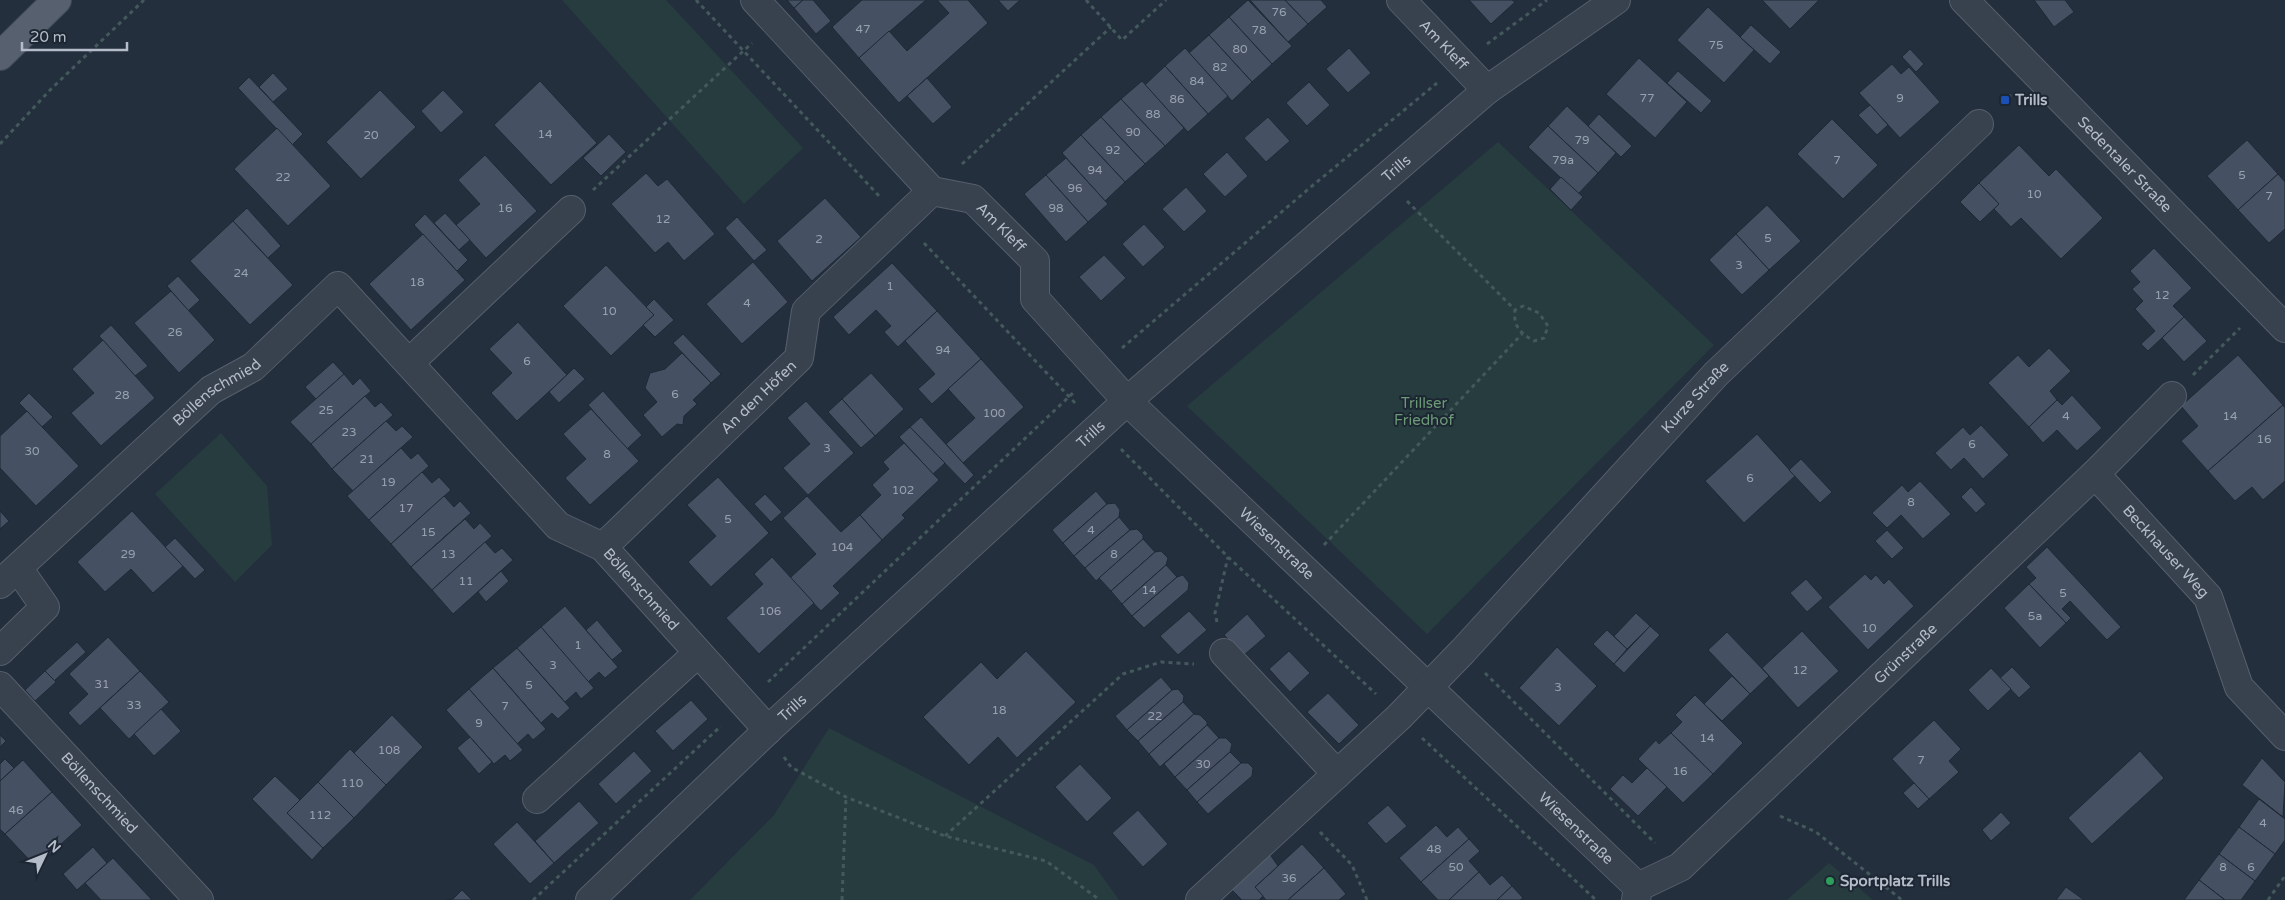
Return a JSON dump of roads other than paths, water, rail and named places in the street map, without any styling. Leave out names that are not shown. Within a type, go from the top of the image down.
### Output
[{"type":"main road","points":[[0,56],[56,0]]},
{"type":"street","points":[[755,0],[774,23],[932,192]]},
{"type":"street","name":"Am Kleff","points":[[1401,0],[1487,90]]},
{"type":"street","name":"Trills","points":[[590,900],[768,730],[1127,401],[1487,90],[1616,0]]},
{"type":"street","name":"Sedentaler Straße","points":[[1964,0],[2285,328]]},
{"type":"street","name":"Kurze Straße","points":[[1428,687],[1716,374],[1989,115]]},
{"type":"street","name":"Am Kleff","points":[[932,192],[973,199],[1035,261],[1035,299],[1127,401]]},
{"type":"street","name":"An den Höfen","points":[[603,547],[799,358],[806,311],[932,192]]},
{"type":"street","points":[[409,362],[571,210]]},
{"type":"street","name":"Böllenschmied","points":[[0,651],[45,607],[9,576],[211,390],[253,367],[338,286],[558,526],[603,547],[768,730]]},
{"type":"street","name":"Grünstraße","points":[[1637,894],[1680,868],[2095,474],[2172,396]]},
{"type":"street","name":"Wiesenstraße","points":[[1127,401],[1428,687],[1637,894]]},
{"type":"street","name":"Beckhauser Weg","points":[[2095,474],[2208,597],[2239,687],[2285,736]]},
{"type":"street","points":[[1224,653],[1337,774]]},
{"type":"street","points":[[537,799],[698,654]]},
{"type":"street","name":"Böllenschmied","points":[[0,686],[199,900]]},
{"type":"street","points":[[1200,900],[1399,717],[1428,687]]},
{"type":"place","name":"Trills","points":[[2005,100]]},
{"type":"place","name":"Sportplatz Trills","points":[[1830,881]]},
{"type":"park label","name":"Trillser Friedhof","points":[[1424,412]]}]
